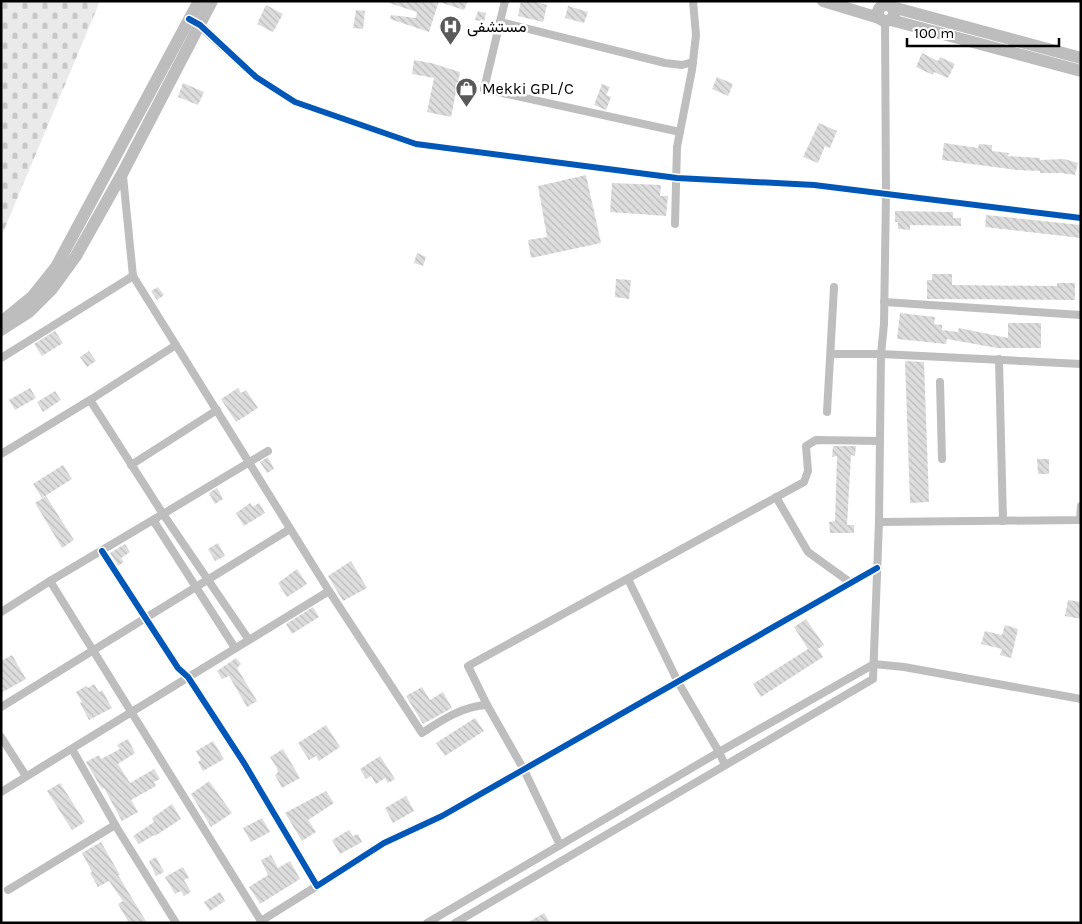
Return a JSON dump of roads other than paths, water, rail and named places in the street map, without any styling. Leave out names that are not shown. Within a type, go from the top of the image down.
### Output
[{"type":"main road","points":[[1,330],[29,312],[52,289],[76,256],[122,174],[194,22],[199,1]]},
{"type":"main road","points":[[1,322],[32,297],[56,266],[194,22],[212,1]]},
{"type":"main road","points":[[822,1],[887,9],[1081,58]]},
{"type":"main road","points":[[870,1],[887,9],[1081,71]]},
{"type":"street","points":[[505,1],[484,89],[680,132]]},
{"type":"street","points":[[675,224],[678,147],[696,35],[693,1]]},
{"type":"street","points":[[447,911],[454,923],[873,679],[884,302],[887,9]]},
{"type":"street","points":[[194,22],[256,77],[295,102],[416,144],[677,178],[814,186],[1081,218]]},
{"type":"street","points":[[500,22],[665,63],[682,65],[693,62]]},
{"type":"street","points":[[122,174],[133,276],[329,591],[422,734],[441,721],[473,706],[487,705]]},
{"type":"street","points":[[1,358],[133,276]]},
{"type":"street","points":[[827,412],[834,287]]},
{"type":"street","points":[[884,302],[1081,315]]},
{"type":"street","points":[[1,454],[176,346]]},
{"type":"street","points":[[831,354],[881,354],[1081,364]]},
{"type":"street","points":[[999,359],[1003,521]]},
{"type":"street","points":[[940,382],[942,459]]},
{"type":"street","points":[[90,400],[163,514],[249,640]]},
{"type":"street","points":[[131,464],[217,410]]},
{"type":"street","points":[[560,845],[524,770],[487,705],[468,666],[804,482],[808,471],[806,446],[816,440],[880,442]]},
{"type":"street","points":[[1,612],[268,451]]},
{"type":"street","points":[[776,497],[808,552],[851,583]]},
{"type":"street","points":[[879,522],[1080,520],[1081,506]]},
{"type":"street","points":[[153,520],[235,648]]},
{"type":"street","points":[[1,707],[290,529]]},
{"type":"street","points":[[102,551],[178,668],[188,677],[244,763],[317,886]]},
{"type":"street","points":[[50,581],[260,922],[384,843],[442,816],[877,568]]},
{"type":"street","points":[[628,578],[678,682],[725,764]]},
{"type":"street","points":[[1,792],[329,591]]},
{"type":"street","points":[[427,923],[719,752],[874,664],[904,667],[1081,699]]},
{"type":"street","points":[[1,737],[26,776]]},
{"type":"street","points":[[72,749],[115,825],[176,923]]},
{"type":"street","points":[[8,890],[115,825]]},
{"type":"place","name":"مستشفى","points":[[451,45]]},
{"type":"place","name":"Mekki GPL/C","points":[[466,107]]}]
